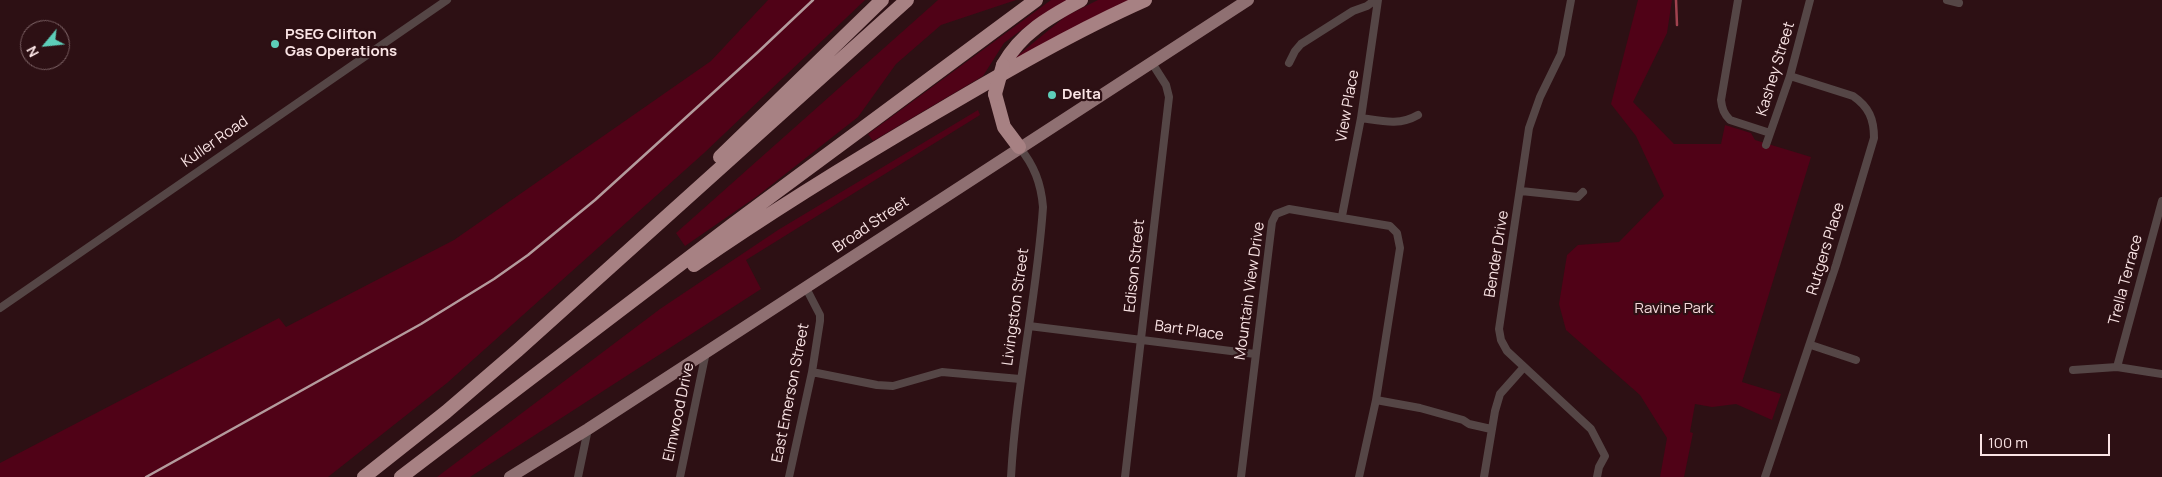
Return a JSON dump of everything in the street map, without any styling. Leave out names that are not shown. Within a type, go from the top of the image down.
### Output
[{"type":"highway","points":[[622,255],[882,0]]},
{"type":"highway","points":[[366,475],[482,382],[907,0]]},
{"type":"highway","points":[[401,477],[808,168],[1036,0]]},
{"type":"highway","points":[[1019,148],[1004,126],[996,94],[1002,65],[1018,43],[1035,27],[1082,0]]},
{"type":"highway","points":[[570,350],[752,225],[859,158],[1041,53],[1145,0]]},
{"type":"main road","name":"Broad Street","points":[[510,477],[588,429],[1248,0]]},
{"type":"street","name":"Kuller Road","points":[[0,308],[447,0]]},
{"type":"street","points":[[1288,63],[1300,44],[1353,11],[1377,0]]},
{"type":"street","name":"View Place","points":[[1342,216],[1361,118],[1377,0]]},
{"type":"street","name":"Bender Drive","points":[[1571,0],[1561,54],[1540,97],[1529,128],[1499,329],[1501,340],[1507,351],[1591,429],[1605,456],[1599,467],[1597,477]]},
{"type":"street","points":[[1738,0],[1721,100],[1722,108],[1725,116],[1730,120],[1770,133]]},
{"type":"street","name":"Kashey Street","points":[[1766,145],[1790,76],[1810,0]]},
{"type":"street","points":[[1948,0],[1959,4]]},
{"type":"street","name":"Edison Street","points":[[1125,477],[1169,97],[1166,85],[1152,63]]},
{"type":"street","name":"Rutgers Place","points":[[1765,477],[1811,345],[1871,147],[1874,127],[1872,116],[1867,108],[1853,96],[1790,76]]},
{"type":"street","points":[[1361,118],[1395,123],[1408,121],[1418,115]]},
{"type":"street","name":"Livingston Street","points":[[1012,477],[1020,379],[1029,326],[1043,207],[1038,178],[1029,160],[1019,148]]},
{"type":"street","points":[[1521,191],[1578,197],[1582,192]]},
{"type":"street","name":"Trella Terrace","points":[[2117,367],[2162,201]]},
{"type":"street","name":"Mountain View Drive","points":[[1240,477],[1272,222],[1276,214],[1289,209],[1342,216],[1390,226],[1399,239],[1400,248],[1376,400],[1359,477]]},
{"type":"street","name":"East Emerson Street","points":[[789,477],[820,329],[820,315],[806,288]]},
{"type":"street","name":"Bart Place","points":[[1029,326],[1142,338],[1255,354]]},
{"type":"street","points":[[1811,345],[1856,360]]},
{"type":"street","name":"Elmwood Drive","points":[[680,477],[706,352]]},
{"type":"street","points":[[1484,477],[1491,429],[1500,394],[1524,367]]},
{"type":"street","points":[[2073,370],[2117,367],[2162,374]]},
{"type":"street","points":[[812,372],[877,385],[893,386],[942,372],[1020,379]]},
{"type":"street","points":[[1376,400],[1420,408],[1491,429]]},
{"type":"street","points":[[578,477],[588,429]]},
{"type":"green space","points":[[768,0],[865,0],[704,153],[447,383],[328,477],[0,477],[0,463],[279,318],[286,327],[454,240],[711,61]]},
{"type":"green space","points":[[938,0],[1016,0],[941,25],[896,64],[858,117],[756,197],[685,246],[676,233]]},
{"type":"green space","points":[[1051,0],[1071,0],[1032,22],[1004,43],[983,76],[873,141],[868,134]]},
{"type":"green space","points":[[1098,0],[1130,0],[1011,61],[1066,16]]},
{"type":"green space","name":"Ravine Park","points":[[1638,0],[1672,0],[1667,33],[1633,102],[1674,144],[1721,144],[1725,125],[1751,133],[1755,140],[1811,157],[1742,382],[1781,394],[1772,420],[1736,404],[1712,407],[1695,404],[1690,432],[1693,433],[1684,477],[1660,477],[1667,438],[1640,395],[1566,330],[1559,304],[1567,255],[1578,245],[1619,242],[1664,196],[1636,136],[1611,104]]},
{"type":"green space","points":[[978,110],[980,115],[746,260],[761,289],[470,477],[437,477],[660,309],[778,230]]},
{"type":"waterway","points":[[1676,0],[1677,25]]},
{"type":"railway","points":[[146,477],[421,324],[494,279],[528,255],[595,200],[813,0]]},
{"type":"place","name":"PSEG Clifton Gas Operations","points":[[275,44]]},
{"type":"place","name":"Delta","points":[[1052,95]]}]
